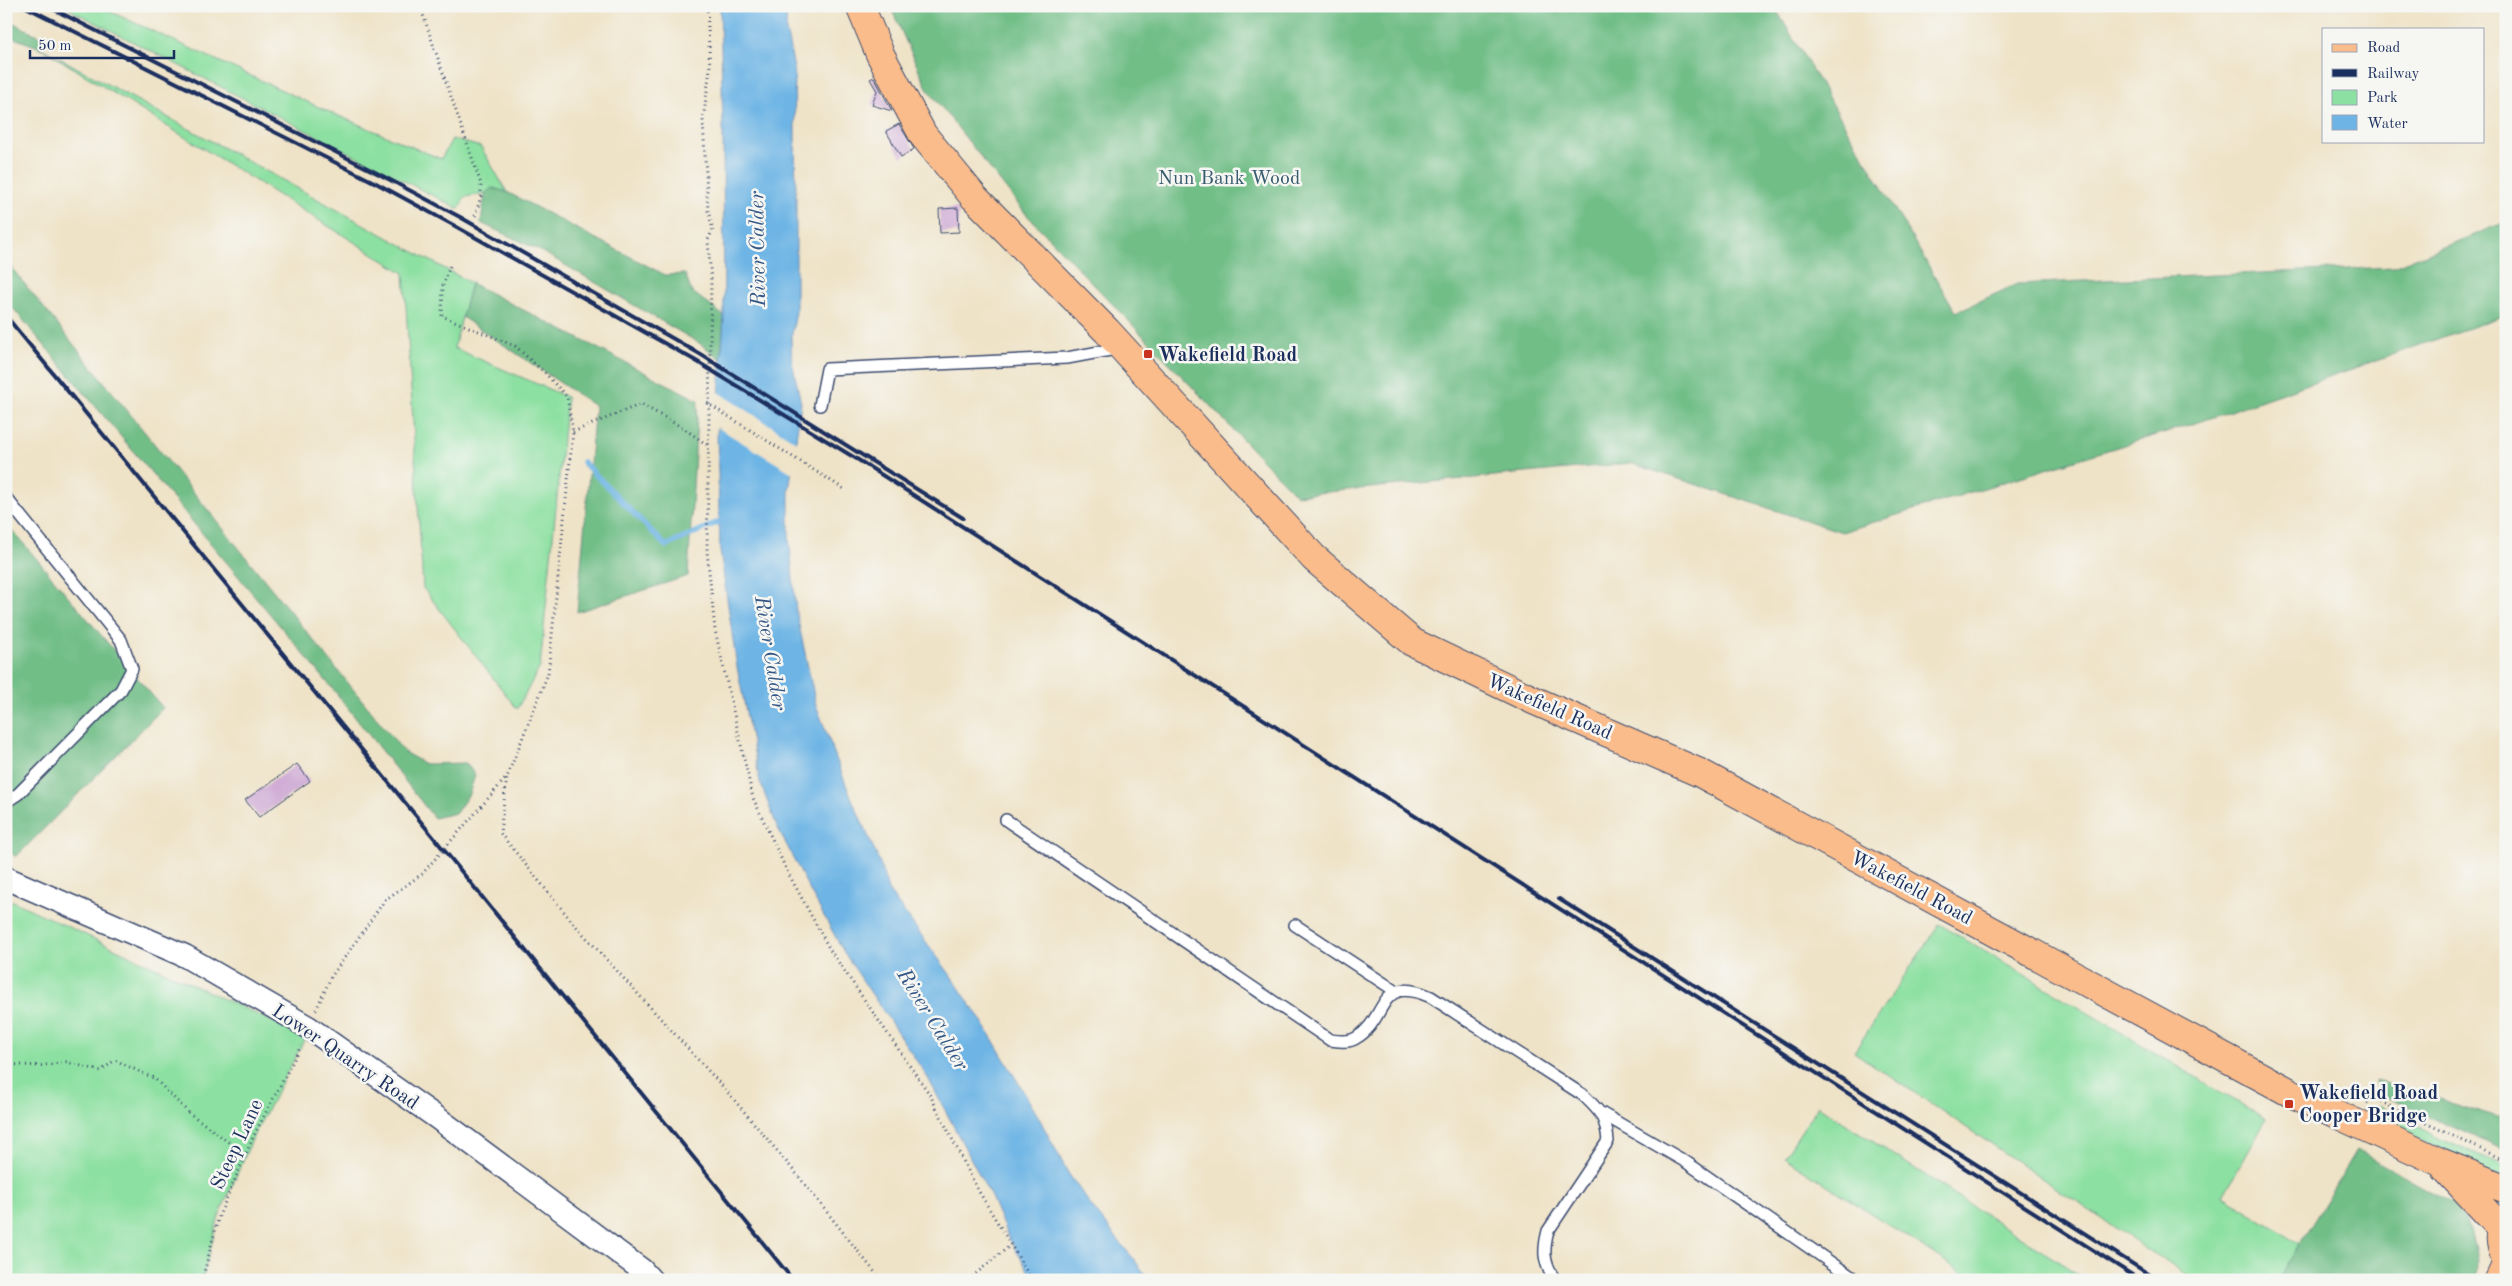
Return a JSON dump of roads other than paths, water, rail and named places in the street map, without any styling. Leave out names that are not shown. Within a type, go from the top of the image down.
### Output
[{"type":"main road","name":"Wakefield Road","points":[[860,6],[880,54],[923,135],[974,197],[1123,348],[1314,558],[1412,642],[1533,700],[1700,773],[2291,1093],[2440,1162],[2506,1189]]},
{"type":"main road","name":"Wakefield Road","points":[[2440,1162],[2503,1223]]},
{"type":"main road","points":[[2503,1223],[2500,1244],[2506,1261]]},
{"type":"main road","points":[[2499,1280],[2506,1265]]},
{"type":"street","name":"Lower Quarry Road","points":[[9,879],[185,956],[308,1027],[436,1117],[642,1270],[651,1280]]},
{"type":"lane","points":[[820,405],[827,369],[1067,358],[1123,348]]},
{"type":"lane","points":[[6,498],[121,640],[132,669],[121,690],[18,794],[6,802]]},
{"type":"lane","points":[[1006,820],[1330,1040],[1344,1041],[1356,1039],[1364,1031],[1390,994],[1404,990],[1419,992],[1431,997],[1583,1095],[1601,1113],[1686,1162],[1856,1280]]},
{"type":"lane","points":[[1295,926],[1397,992]]},
{"type":"lane","points":[[1555,1280],[1546,1265],[1543,1247],[1548,1231],[1608,1141],[1607,1126],[1601,1113]]},
{"type":"water","name":"River Calder","points":[[720,6],[787,6],[786,30],[794,68],[796,199],[796,312],[791,339],[792,362],[801,403],[789,491],[789,537],[796,611],[816,705],[848,790],[880,863],[888,890],[983,1023],[1038,1116],[1068,1173],[1092,1207],[1150,1280],[1034,1280],[1008,1237],[991,1197],[928,1078],[845,954],[809,889],[776,824],[760,782],[737,667],[720,551],[717,432],[724,316]]},
{"type":"waterway","points":[[583,462],[666,546],[725,519]]},
{"type":"railway","points":[[24,6],[376,183],[696,361],[860,461],[2140,1280]]},
{"type":"railway","points":[[47,6],[460,217],[700,354],[963,518]]},
{"type":"railway","points":[[6,316],[444,850],[793,1280]]},
{"type":"railway","points":[[1559,899],[2158,1280]]},
{"type":"place","name":"Wakefield Road","points":[[1148,354]]},
{"type":"place","name":"Wakefield Road Cooper Bridge","points":[[2289,1104]]},
{"type":"park label","name":"Nun Bank Wood","points":[[1229,177]]}]
